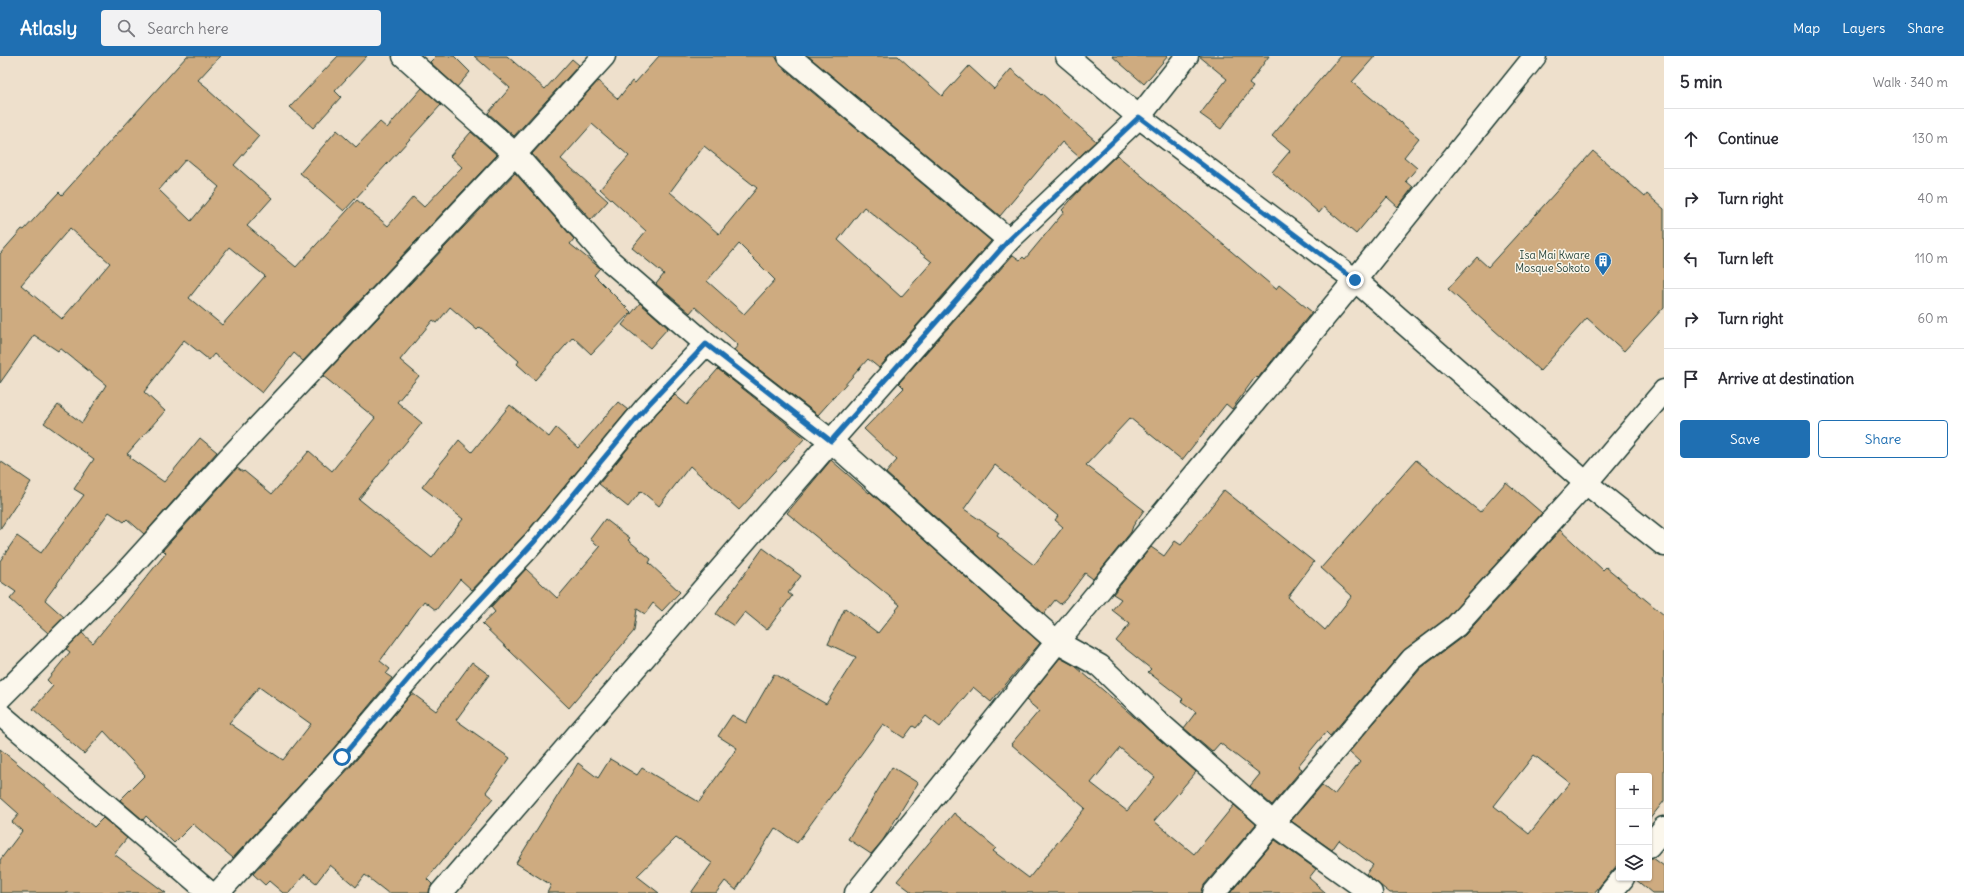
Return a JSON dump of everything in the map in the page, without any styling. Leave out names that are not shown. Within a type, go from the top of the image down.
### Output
[{"type":"street","points":[[404,56],[516,154],[609,260],[706,344],[831,441],[1057,642],[1100,666],[1157,721],[1273,823],[1370,893]]},
{"type":"street","points":[[0,698],[124,574],[229,458],[516,154],[604,56]]},
{"type":"street","points":[[789,56],[1009,240]]},
{"type":"street","points":[[1067,56],[1139,117],[1355,280],[1586,483],[1664,545]]},
{"type":"street","points":[[441,893],[831,441],[1009,240],[1139,117],[1187,56]]},
{"type":"street","points":[[856,893],[1057,642],[1355,280],[1535,56]]},
{"type":"street","points":[[218,893],[342,757],[427,657],[535,541],[647,406],[706,344]]},
{"type":"street","points":[[1214,893],[1412,659],[1456,626],[1586,483],[1664,391]]},
{"type":"street","points":[[0,714],[210,893]]},
{"type":"street","points":[[1650,845],[1664,828]]},
{"type":"street","points":[[1610,893],[1620,881]]},
{"type":"building","points":[[187,56],[220,56],[198,80],[259,136],[234,165],[272,198],[247,226],[296,267],[357,200],[388,226],[413,197],[424,207],[462,167],[450,156],[471,132],[497,155],[303,361],[294,353],[262,393],[214,354],[209,360],[184,340],[144,392],[165,411],[127,454],[131,456],[130,458],[164,482],[200,438],[217,452],[144,534],[127,519],[124,522],[109,512],[45,600],[64,617],[48,633],[10,599],[16,592],[0,581],[0,561],[17,536],[41,553],[84,495],[74,489],[94,459],[44,423],[58,405],[82,423],[106,385],[60,348],[58,351],[34,335],[0,383],[0,254],[22,229],[24,230],[59,192],[62,195]],"holes":[[[186,159],[219,187],[191,221],[159,190]],[[70,228],[110,263],[62,319],[21,285]],[[229,247],[265,276],[222,325],[189,298]]]},
{"type":"building","points":[[338,56],[367,56],[335,91],[341,97],[313,128],[290,107]]},
{"type":"building","points":[[436,56],[454,56],[470,72],[457,87],[430,62]]},
{"type":"building","points":[[474,56],[507,56],[545,89],[572,59],[579,65],[514,136],[488,113],[510,88]]},
{"type":"building","points":[[659,56],[775,56],[781,66],[991,241],[879,368],[868,359],[818,415],[734,350],[738,345],[695,307],[690,313],[656,284],[664,274],[632,248],[646,231],[600,189],[629,156],[592,124],[561,159],[608,201],[591,220],[532,154],[598,81],[618,99],[632,81],[635,83]],"holes":[[[704,146],[757,188],[719,234],[670,192]],[[864,207],[932,262],[901,297],[838,240]],[[739,244],[775,280],[744,314],[707,281]]]},
{"type":"building","points":[[808,56],[898,56],[942,96],[969,66],[994,89],[1011,69],[1096,141],[1079,157],[1062,142],[1000,216]]},
{"type":"building","points":[[1112,56],[1168,56],[1144,84]]},
{"type":"building","points":[[1199,56],[1269,56],[1249,84],[1253,87],[1221,129],[1200,114],[1227,79]]},
{"type":"building","points":[[1340,56],[1375,56],[1352,82],[1419,138],[1404,157],[1417,168],[1406,181],[1413,187],[1398,207],[1387,197],[1356,234],[1324,207],[1319,213],[1272,172],[1290,151],[1272,136]]},
{"type":"building","points":[[422,88],[441,105],[344,211],[300,173],[337,130],[356,147],[380,122],[387,128]]},
{"type":"building","name":"Isa Mai Kware Mosque Sokoto","points":[[1593,151],[1645,197],[1647,194],[1664,209],[1664,307],[1624,351],[1587,318],[1540,371],[1448,289],[1477,257],[1488,267]]},
{"type":"building","points":[[1117,155],[1276,289],[1279,285],[1312,312],[1258,378],[1256,376],[1232,409],[1226,404],[1182,460],[1130,418],[1086,465],[1144,510],[1133,526],[1131,532],[1093,579],[1085,573],[1065,600],[1060,604],[1055,600],[1044,614],[886,473],[897,460],[864,429],[904,388],[899,383],[1013,255],[1020,260],[1023,257],[1025,259],[1064,212],[1062,210],[1077,193]],"holes":[[[995,465],[1058,516],[1055,520],[1063,527],[1034,565],[997,536],[999,533],[964,509]]]},
{"type":"building","points":[[515,173],[574,239],[570,244],[600,268],[594,275],[631,312],[591,354],[573,337],[535,380],[517,364],[519,361],[480,327],[477,330],[450,307],[437,323],[433,320],[400,360],[419,376],[397,402],[422,423],[359,499],[432,558],[463,519],[422,487],[459,440],[472,452],[510,405],[549,437],[556,428],[578,448],[618,402],[628,410],[526,533],[472,590],[460,579],[436,610],[424,601],[380,661],[390,669],[386,674],[392,678],[333,749],[233,858],[193,824],[174,843],[146,816],[143,820],[120,800],[145,775],[104,731],[84,754],[33,709],[53,686],[47,680],[70,652],[66,649],[82,633],[93,643],[166,553],[163,550],[237,468],[243,472],[244,471],[272,494],[309,451],[332,471],[375,418],[323,376]],"holes":[[[259,687],[311,724],[283,760],[229,723]]]},
{"type":"building","points":[[640,303],[668,328],[650,348],[622,325]]},
{"type":"building","points":[[718,369],[805,438],[739,510],[690,466],[659,506],[641,491],[628,507],[599,484],[656,414],[675,395],[687,405]]},
{"type":"building","points":[[831,460],[869,493],[870,492],[1040,643],[991,702],[973,687],[940,727],[926,716],[916,728],[913,726],[904,738],[883,724],[797,843],[775,828],[736,890],[725,881],[716,893],[691,893],[712,863],[676,838],[637,876],[659,893],[547,893],[551,885],[516,863],[578,763],[598,778],[610,759],[637,775],[642,768],[699,802],[737,748],[718,736],[732,715],[746,723],[774,674],[826,704],[856,657],[828,644],[845,608],[878,633],[900,605],[787,513]]},
{"type":"building","points":[[1416,460],[1480,512],[1506,482],[1542,513],[1448,617],[1403,651],[1330,736],[1326,732],[1298,766],[1302,769],[1272,805],[1250,786],[1260,774],[1220,743],[1212,752],[1184,728],[1196,712],[1181,701],[1183,699],[1148,672],[1151,669],[1116,641],[1130,624],[1112,610],[1121,599],[1113,594],[1151,547],[1164,556],[1175,541],[1181,545],[1224,490],[1314,562],[1288,597],[1325,630],[1352,596],[1321,568]]},
{"type":"building","points":[[0,461],[31,482],[0,529]]},
{"type":"building","points":[[605,519],[630,538],[628,540],[651,559],[649,563],[680,592],[662,611],[653,603],[645,614],[637,609],[634,631],[569,708],[482,624],[495,612],[491,607],[526,569],[557,598],[600,547],[590,539]]},
{"type":"building","points":[[1560,530],[1603,570],[1606,567],[1664,615],[1664,801],[1652,816],[1652,773],[1616,773],[1616,866],[1594,893],[1390,893],[1366,874],[1373,865],[1339,840],[1332,850],[1291,821],[1322,785],[1334,795],[1360,762],[1349,752],[1421,668],[1465,635]],"holes":[[[1534,755],[1570,783],[1529,834],[1494,806]]]},
{"type":"building","points":[[763,548],[801,576],[788,593],[792,596],[767,630],[745,612],[734,626],[716,614]]},
{"type":"building","points":[[1060,658],[1075,666],[1196,772],[1154,821],[1194,854],[1234,805],[1256,824],[1204,885],[1202,893],[913,893],[897,881],[954,813],[996,848],[993,851],[1029,878],[1085,808],[1011,744],[1039,711],[1026,700]],"holes":[[[1120,748],[1155,777],[1127,811],[1091,783]]]},
{"type":"building","points":[[472,662],[489,675],[456,720],[510,758],[486,792],[493,798],[427,879],[432,884],[429,893],[388,893],[365,875],[356,887],[330,865],[316,883],[305,874],[289,893],[283,893],[269,881],[265,885],[253,874],[352,765],[412,693],[436,711]]},
{"type":"building","points":[[0,749],[94,827],[103,818],[127,838],[114,854],[166,893],[0,893],[0,860],[22,831],[12,822],[19,814],[0,797]]},
{"type":"building","points":[[892,767],[918,783],[883,840],[871,854],[848,839]]},
{"type":"building","points":[[1275,840],[1316,869],[1309,878],[1326,893],[1230,893]]},
{"type":"building","points":[[1653,858],[1664,866],[1664,893],[1652,893],[1637,881],[1652,881]]},
{"type":"place","name":"Isa Mai Kware Mosque Sokoto","points":[[1603,276]]},
{"type":"route","points":[[342,757],[427,657],[535,541],[647,406],[706,344],[831,441],[1009,240],[1139,117],[1355,280]]}]
